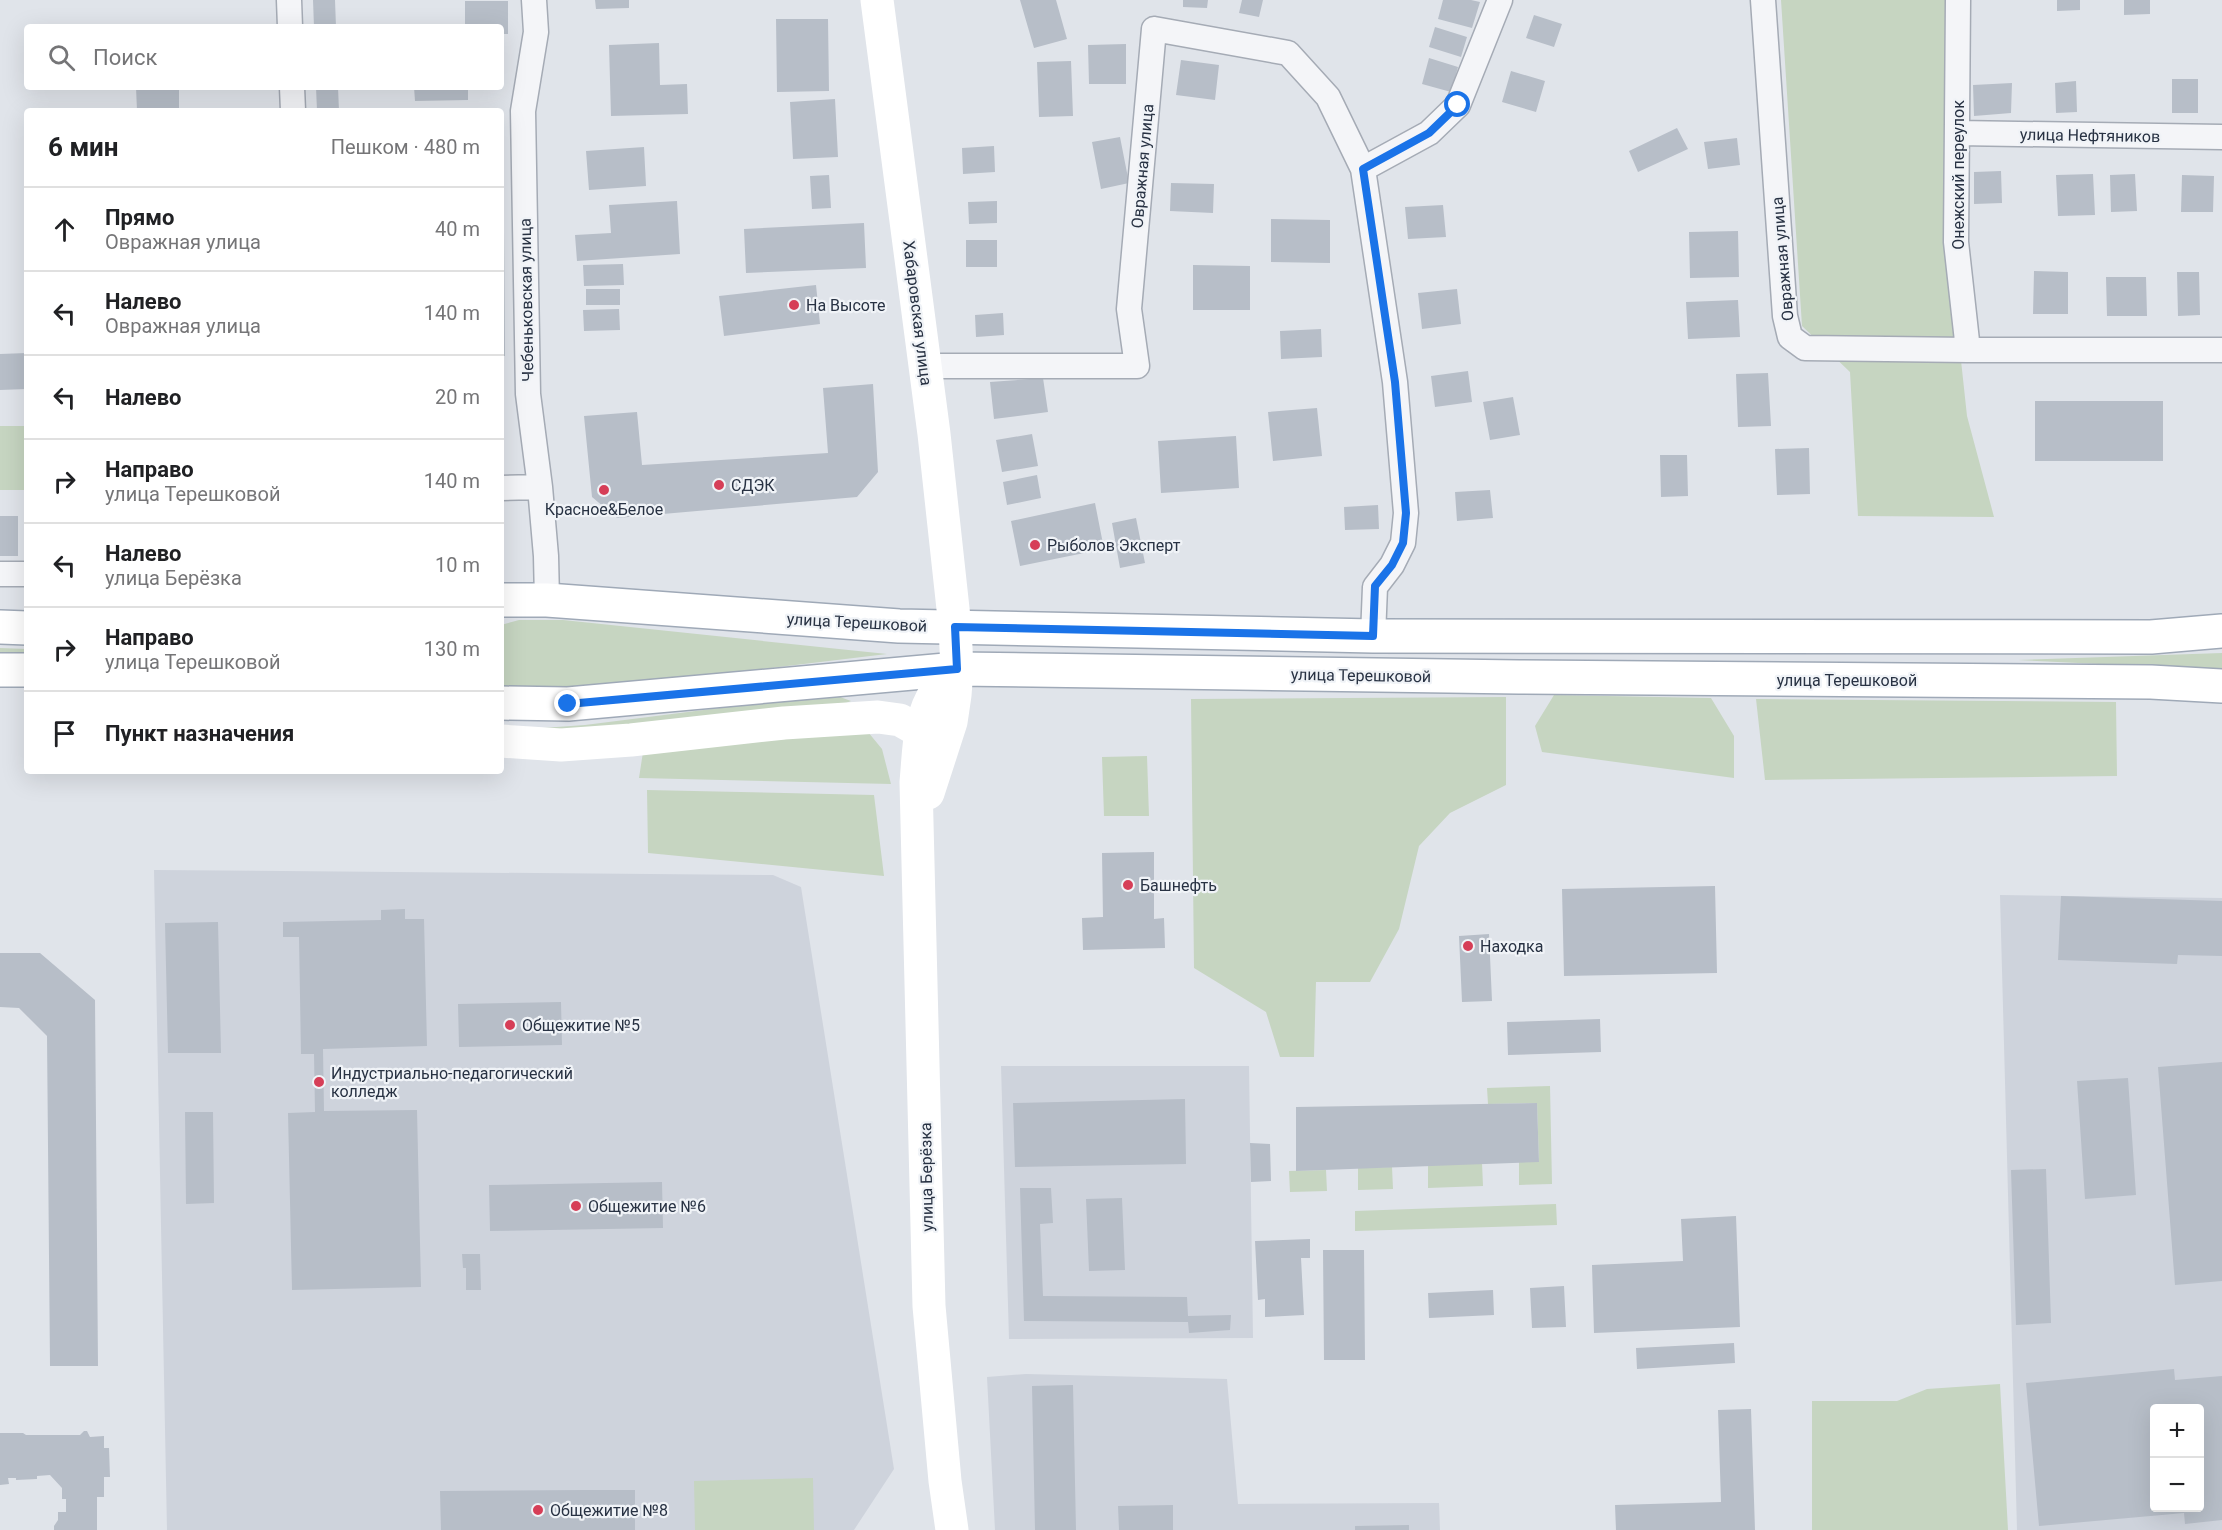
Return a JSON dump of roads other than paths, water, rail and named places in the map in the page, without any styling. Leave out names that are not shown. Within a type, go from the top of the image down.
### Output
[{"type":"main road","name":"Хабаровская улица","points":[[877,0],[925,366],[955,627]]},
{"type":"main road","name":"улица Терешковой","points":[[504,600],[548,600],[876,625],[1373,636],[2151,637],[2222,631]]},
{"type":"main road","points":[[0,627],[24,628]]},
{"type":"main road","name":"улица Берёзка","points":[[918,823],[951,722],[957,669],[955,627]]},
{"type":"main road","name":"улица Терешковой","points":[[504,702],[568,704],[957,669],[1520,677],[2151,682],[2222,686]]},
{"type":"main road","name":"улица Берёзка","points":[[952,1530],[929,1306],[916,782],[921,732],[926,711],[937,690],[957,669]]},
{"type":"main road","points":[[0,670],[24,670]]},
{"type":"main road","points":[[504,741],[561,745],[631,740],[784,723],[878,717],[900,720],[921,732]]},
{"type":"street","points":[[289,0],[290,24]]},
{"type":"street","name":"Чебеньковская улица","points":[[534,0],[536,32],[523,111],[528,394],[540,487],[548,600]]},
{"type":"street","points":[[1363,169],[1429,133],[1458,105],[1500,0]]},
{"type":"street","name":"Овражная улица","points":[[1763,0],[1785,316],[1790,337],[1805,348],[2222,350]]},
{"type":"street","name":"Онежский переулок","points":[[1958,0],[1956,242],[1968,350]]},
{"type":"street","name":"Овражная улица","points":[[925,366],[1137,366],[1129,309],[1154,29],[1288,53],[1328,97],[1363,169],[1395,382],[1406,513],[1403,543],[1392,565],[1375,586],[1373,636]]},
{"type":"street","points":[[292,90],[293,108]]},
{"type":"street","name":"улица Нефтяников","points":[[1958,133],[2222,137]]},
{"type":"street","points":[[504,488],[540,487]]},
{"type":"street","points":[[0,573],[24,574]]},
{"type":"place","name":"На Высоте","points":[[794,305]]},
{"type":"place","name":"СДЭК","points":[[719,485]]},
{"type":"place","name":"Красное&Белое","points":[[604,490]]},
{"type":"place","name":"Рыболов Эксперт","points":[[1035,545]]},
{"type":"place","name":"Башнефть","points":[[1128,885]]},
{"type":"place","name":"Находка","points":[[1468,946]]},
{"type":"place","name":"Общежитие №5","points":[[510,1025]]},
{"type":"place","name":"Индустриально-педагогический колледж","points":[[319,1082]]},
{"type":"place","name":"Общежитие №6","points":[[576,1206]]},
{"type":"place","name":"Общежитие №8","points":[[538,1510]]}]
